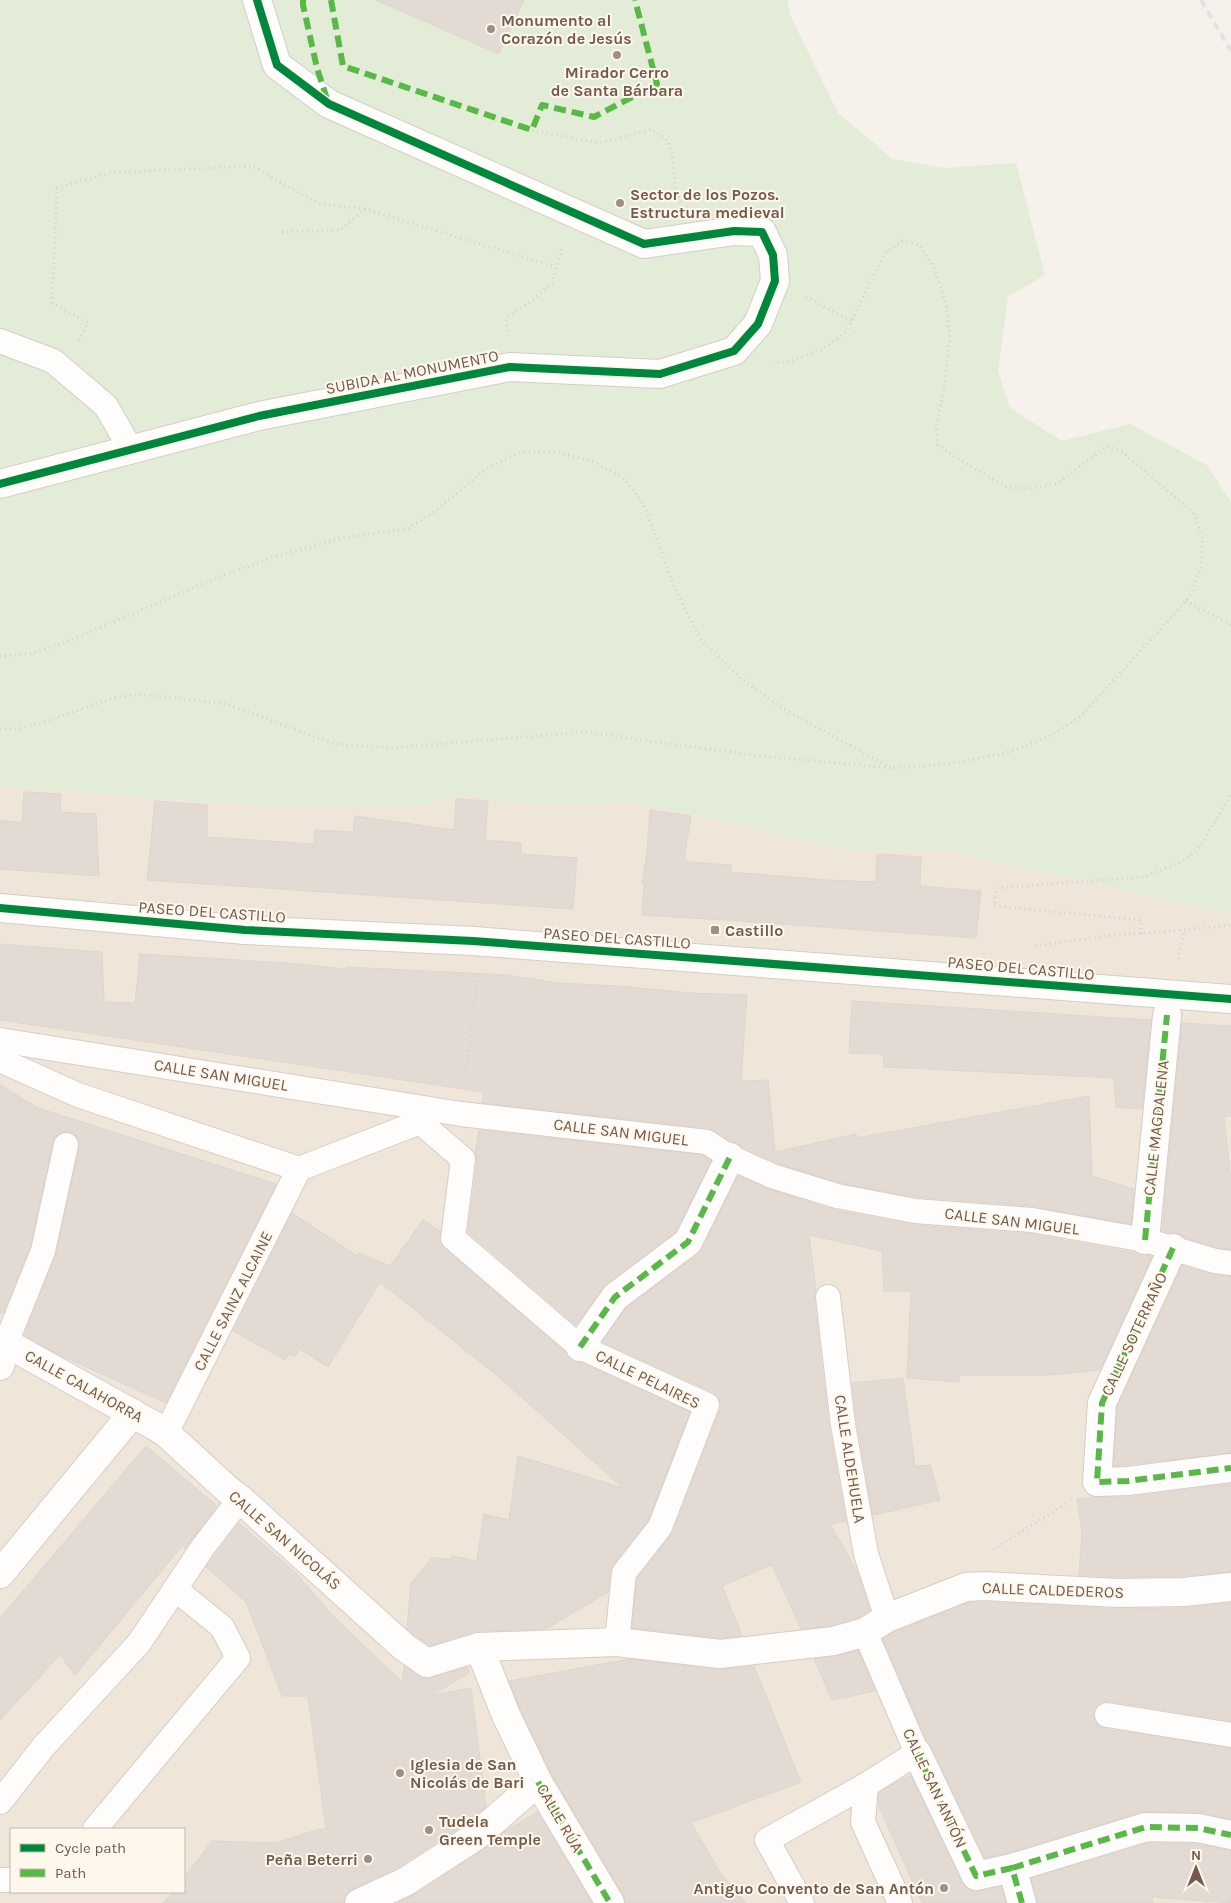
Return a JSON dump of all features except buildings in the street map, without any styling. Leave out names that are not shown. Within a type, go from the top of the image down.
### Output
[{"type":"street","points":[[257,0],[277,65],[329,104],[644,244],[734,231],[762,232],[773,255],[775,281],[758,324],[734,351]]},
{"type":"street","name":"SUBIDA AL MONUMENTO","points":[[0,484],[259,416],[510,367],[660,374],[734,351]]},
{"type":"street","name":"PASEO DEL CASTILLO","points":[[0,908],[245,930],[473,941],[1231,999]]},
{"type":"street","name":"CALLE MAGDALENA","points":[[1145,1240],[1167,1015]]},
{"type":"street","points":[[580,1347],[615,1297],[688,1242],[730,1157]]},
{"type":"street","name":"CALLE SOTERRAÑO","points":[[1174,1248],[1102,1403],[1097,1482],[1128,1481],[1231,1468]]},
{"type":"street","name":"CALLE CALAHORRA","points":[[2,1351],[133,1413],[166,1433]]},
{"type":"street","points":[[0,1574],[133,1413]]},
{"type":"street","name":"CALLE SAN NICOLÁS","points":[[166,1433],[404,1647],[427,1663],[480,1647]]},
{"type":"street","name":"CALLE CALDEDEROS","points":[[480,1647],[617,1642],[720,1654],[834,1641],[966,1587],[1118,1593],[1184,1592],[1231,1587]]},
{"type":"street","name":"CALLE RÚA","points":[[480,1647],[506,1715],[538,1782],[610,1903]]},
{"type":"street","name":"CALLE SAN ANTÓN","points":[[916,1753],[976,1876],[1012,1868]]},
{"type":"street","points":[[359,1903],[405,1882],[476,1836],[538,1782]]},
{"type":"street","points":[[1022,1903],[1012,1868],[1146,1827],[1198,1828],[1231,1835]]},
{"type":"lane","points":[[0,341],[53,361],[106,406],[131,450]]},
{"type":"lane","name":"CALLE SAN MIGUEL","points":[[0,1040],[460,1114],[707,1142],[730,1157],[772,1176],[837,1196],[915,1211],[1032,1220],[1145,1240],[1215,1261],[1231,1263]]},
{"type":"lane","points":[[0,1060],[78,1095],[299,1169]]},
{"type":"lane","name":"CALLE PELAIRES","points":[[299,1169],[420,1122],[463,1159],[453,1238],[580,1347],[707,1405],[660,1527],[624,1573],[617,1642]]},
{"type":"lane","points":[[2,1351],[43,1251],[66,1145]]},
{"type":"lane","name":"CALLE SAINZ ALCAINE","points":[[166,1433],[299,1169]]},
{"type":"lane","name":"CALLE ALDEHUELA","points":[[828,1297],[843,1425],[866,1554],[876,1625]]},
{"type":"lane","points":[[0,1802],[44,1746],[139,1643],[203,1547],[240,1498]]},
{"type":"lane","points":[[97,1828],[238,1658],[222,1627],[175,1588]]},
{"type":"lane","name":"CALLE SAN ANTÓN","points":[[876,1625],[916,1753]]},
{"type":"lane","points":[[1107,1715],[1231,1735]]},
{"type":"lane","points":[[802,1903],[767,1840],[866,1785],[916,1753]]},
{"type":"lane","points":[[866,1785],[863,1822],[900,1903]]},
{"type":"path","points":[[532,130],[598,143],[651,129],[667,140],[673,156],[675,189],[694,236]]},
{"type":"path","points":[[77,345],[88,323],[52,303],[57,188],[110,173],[252,166],[319,204],[365,209],[556,267]]},
{"type":"path","points":[[282,232],[340,230],[365,209]]},
{"type":"path","points":[[510,367],[506,318],[534,299],[552,283],[573,214]]},
{"type":"path","points":[[0,729],[17,729],[46,722],[112,698],[140,694],[227,704],[334,744],[390,748],[585,732],[753,755],[892,768],[948,764],[1003,754],[1048,737],[1080,717],[1186,601],[1193,589],[1202,564],[1202,537],[1193,512],[1122,452],[1107,446],[1056,484],[1029,489],[1007,488],[938,445],[936,427],[944,389],[950,335],[946,305],[934,267],[919,245],[902,241],[885,253],[846,332],[823,349],[788,362],[754,364],[734,351]]},
{"type":"path","points":[[775,281],[852,321]]},
{"type":"path","points":[[0,656],[29,654],[74,639],[222,575],[277,556],[342,538],[407,529],[436,511],[484,470],[518,453],[553,451],[594,462],[625,478],[644,505],[676,591],[700,639],[735,672],[780,707],[892,768]]},
{"type":"path","points":[[1186,601],[1231,625]]},
{"type":"path","points":[[1141,934],[1141,920],[994,906],[997,888],[1144,877],[1185,860],[1201,845],[1231,794]]},
{"type":"path","points":[[1026,948],[1105,936],[1231,925]]},
{"type":"path","points":[[460,1114],[479,966]]},
{"type":"shaded area","points":[[0,786],[210,803],[317,807],[409,808],[465,795],[526,805],[641,804],[737,824],[836,849],[953,852],[1231,914],[1231,1903],[0,1903]]},
{"type":"green space","points":[[0,0],[396,0],[393,7],[499,54],[524,0],[787,0],[790,15],[838,113],[893,159],[944,168],[1016,163],[1045,275],[1008,297],[998,371],[1010,408],[1062,441],[1130,424],[1207,465],[1231,502],[1231,914],[953,852],[836,849],[737,824],[641,804],[526,805],[465,795],[409,808],[317,807],[210,803],[0,786]]},
{"type":"railway","points":[[1201,0],[1231,51]]},
{"type":"marked path","points":[[303,0],[317,68],[328,102]]},
{"type":"marked path","points":[[331,0],[343,66],[532,130],[542,105],[594,117],[657,84],[635,0]]},
{"type":"marked path","points":[[1145,1240],[1167,1015]]},
{"type":"marked path","points":[[580,1347],[615,1297],[688,1242],[730,1157]]},
{"type":"marked path","points":[[1173,1248],[1102,1403],[1097,1482],[1128,1481],[1231,1468]]},
{"type":"marked path","points":[[917,1753],[976,1876],[1012,1868],[1022,1903]]},
{"type":"marked path","points":[[538,1782],[610,1903]]},
{"type":"marked path","points":[[1012,1868],[1146,1827],[1198,1828],[1231,1835]]},
{"type":"cycle path","points":[[0,484],[259,416],[510,367],[660,374],[734,351],[758,324],[775,281],[773,255],[762,232],[734,231],[644,244],[329,104],[277,65],[257,0]]},
{"type":"cycle path","points":[[0,908],[245,930],[473,941],[1231,999]]},
{"type":"place","name":"Monumento al Corazón de Jesús","points":[[491,29]]},
{"type":"place","name":"Mirador Cerro de Santa Bárbara","points":[[617,55]]},
{"type":"place","name":"Sector de los Pozos. Estructura medieval","points":[[620,203]]},
{"type":"place","name":"Castillo","points":[[715,930]]},
{"type":"place","name":"Iglesia de San Nicolás de Bari","points":[[400,1773]]},
{"type":"place","name":"Tudela Green Temple","points":[[429,1830]]},
{"type":"place","name":"Peña Beterri","points":[[368,1859]]},
{"type":"place","name":"Antiguo Convento de San Antón","points":[[944,1888]]}]
